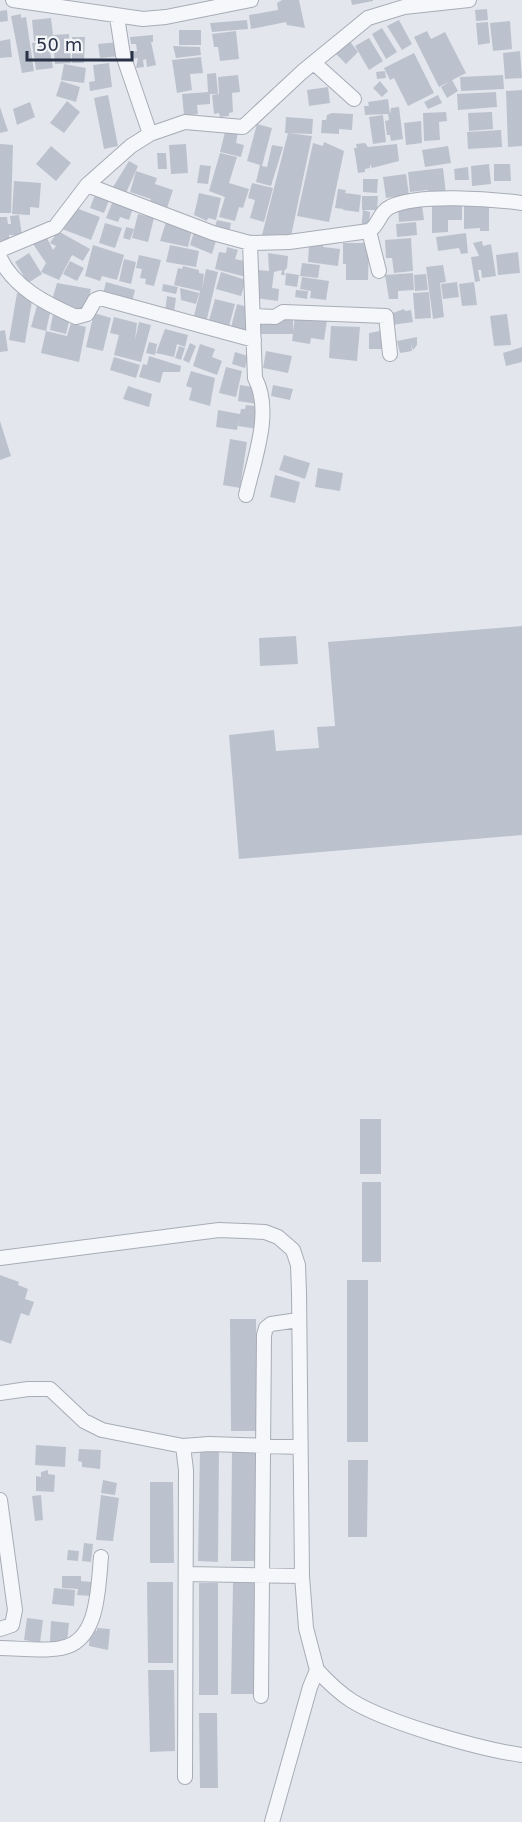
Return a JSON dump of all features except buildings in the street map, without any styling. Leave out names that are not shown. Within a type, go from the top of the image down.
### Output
[{"type":"street","points":[[13,0],[117,17],[166,17],[251,0]]},
{"type":"street","points":[[0,250],[55,227],[87,185],[132,146],[150,134],[185,123],[243,127],[350,32],[377,14],[404,7],[469,0]]},
{"type":"street","points":[[117,17],[123,55],[150,134]]},
{"type":"street","points":[[314,63],[354,99]]},
{"type":"street","points":[[87,185],[213,232],[250,243],[289,242],[369,231],[373,229],[384,211],[394,205],[432,199],[480,198],[522,203]]},
{"type":"street","points":[[369,231],[379,271]]},
{"type":"street","points":[[246,495],[261,426],[262,405],[261,388],[255,378],[250,243]]},
{"type":"street","points":[[0,258],[8,272],[29,291],[76,317],[87,314],[95,300],[101,298],[254,340]]},
{"type":"street","points":[[254,316],[275,317],[283,312],[386,316],[390,354]]},
{"type":"street","points":[[0,1258],[219,1230],[265,1232],[285,1242],[296,1257],[302,1576],[306,1628],[317,1670],[334,1688],[370,1710],[497,1752],[522,1755]]},
{"type":"street","points":[[261,1695],[266,1328],[271,1324],[298,1320]]},
{"type":"street","points":[[0,1393],[50,1389],[91,1425],[115,1434],[183,1446],[300,1447]]},
{"type":"street","points":[[183,1446],[186,1470],[185,1777]]},
{"type":"street","points":[[0,1500],[15,1610],[12,1625],[0,1629]]},
{"type":"street","points":[[0,1648],[61,1648],[74,1643],[89,1625],[97,1598],[100,1557]]},
{"type":"street","points":[[186,1574],[302,1576]]},
{"type":"street","points":[[272,1822],[310,1687],[317,1670]]}]
